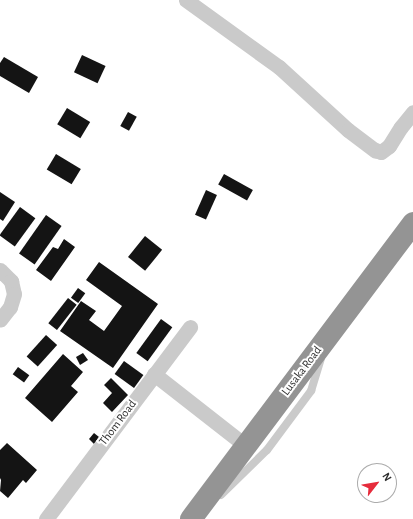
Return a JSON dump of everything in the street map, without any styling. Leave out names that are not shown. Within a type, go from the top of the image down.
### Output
[{"type":"highway","name":"Lusaka Road","points":[[190,519],[413,223]]},
{"type":"street","points":[[186,0],[279,67],[358,138],[375,150],[381,152],[389,146],[413,112]]},
{"type":"street","points":[[0,270],[11,280],[14,294],[10,307],[0,320]]},
{"type":"street","name":"Thom Road","points":[[46,519],[190,327]]},
{"type":"street","points":[[154,374],[246,446]]},
{"type":"lane","points":[[196,519],[267,450],[311,391],[327,338]]},
{"type":"building","points":[[82,55],[106,66],[98,83],[74,72]]},
{"type":"building","points":[[4,57],[38,77],[29,93],[0,76],[0,63]]},
{"type":"building","points":[[67,108],[90,122],[80,138],[57,124]]},
{"type":"building","points":[[128,112],[137,117],[129,131],[120,126]]},
{"type":"building","points":[[56,154],[81,169],[72,184],[47,169]]},
{"type":"building","points":[[224,174],[253,190],[247,200],[218,184]]},
{"type":"building","points":[[206,190],[217,195],[206,220],[195,215]]},
{"type":"building","points":[[0,192],[15,202],[3,221],[0,219]]},
{"type":"building","points":[[20,207],[35,218],[15,246],[0,235]]},
{"type":"building","points":[[46,215],[62,226],[35,264],[19,254]]},
{"type":"building","points":[[145,236],[162,250],[145,271],[128,257]]},
{"type":"building","points":[[64,239],[75,247],[51,281],[36,270],[53,247],[58,249]]},
{"type":"building","points":[[99,262],[158,304],[113,368],[60,331],[81,301],[96,311],[89,320],[104,331],[122,306],[86,280]]},
{"type":"building","points":[[78,288],[85,293],[78,303],[71,298]]},
{"type":"building","points":[[68,298],[77,305],[57,330],[48,323]]},
{"type":"building","points":[[161,319],[172,327],[148,361],[136,353]]},
{"type":"building","points":[[46,335],[57,345],[38,367],[27,357]]},
{"type":"building","points":[[83,353],[88,360],[80,365],[76,357]]},
{"type":"building","points":[[63,354],[83,372],[71,386],[78,392],[52,422],[25,398]]},
{"type":"building","points":[[124,361],[143,375],[134,388],[115,374]]},
{"type":"building","points":[[18,367],[29,375],[24,383],[13,374]]},
{"type":"building","points":[[111,378],[128,395],[112,412],[103,403],[112,393],[104,385]]},
{"type":"building","points":[[94,433],[99,437],[94,444],[89,439]]},
{"type":"building","points":[[7,443],[37,470],[26,483],[23,480],[8,498],[0,491],[0,450]]}]
